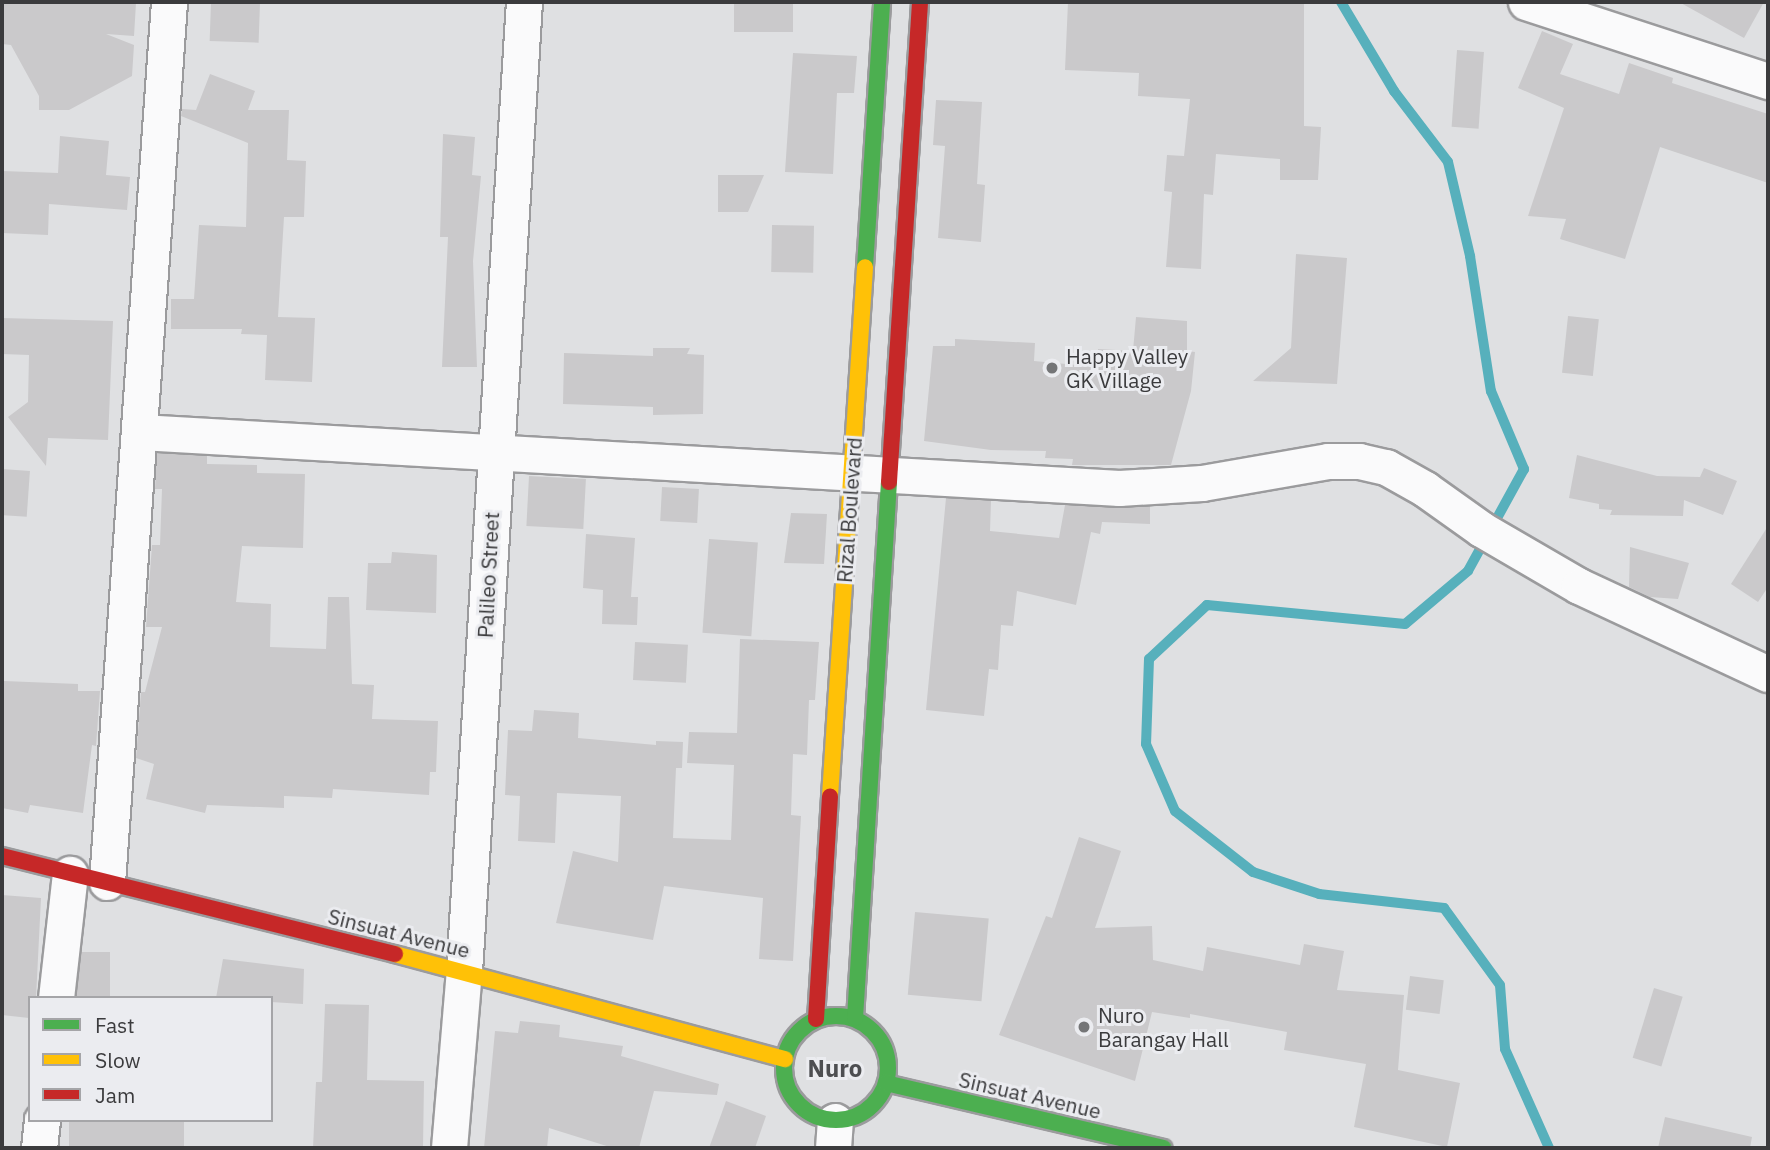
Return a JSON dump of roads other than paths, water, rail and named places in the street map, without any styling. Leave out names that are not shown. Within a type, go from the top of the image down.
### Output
[{"type":"main road","name":"Rizal Boulevard","points":[[816,1019],[882,2]]},
{"type":"main road","name":"Rizal Boulevard","points":[[855,1018],[919,2]]},
{"type":"main road","name":"Sinsuat Avenue","points":[[2,856],[464,971],[785,1059]]},
{"type":"main road","points":[[855,1018],[879,1037],[887,1059],[886,1083],[867,1110],[834,1134],[791,1094],[785,1059],[801,1028],[816,1019],[855,1018]]},
{"type":"main road","name":"Sinsuat Avenue","points":[[886,1083],[1162,1148]]},
{"type":"street","points":[[107,882],[169,2]]},
{"type":"street","name":"Palileo Street","points":[[449,1148],[464,971],[524,2]]},
{"type":"street","points":[[1526,2],[1768,81]]},
{"type":"street","points":[[139,432],[495,449],[852,474],[1119,488],[1202,482],[1328,461],[1359,461],[1386,467],[1494,537],[1579,586],[1768,674]]},
{"type":"street","points":[[56,996],[70,874]]},
{"type":"street","points":[[39,1148],[42,1122]]},
{"type":"waterway","points":[[1341,2],[1394,91],[1448,162],[1470,256],[1491,391],[1524,469],[1468,571],[1405,624],[1207,605],[1149,659],[1146,744],[1175,811],[1253,872],[1319,894],[1444,908],[1500,985],[1505,1049],[1549,1148]]},
{"type":"place","name":"Happy Valley GK Village","points":[[1052,368]]},
{"type":"place","name":"Nuro Barangay Hall","points":[[1084,1027]]},
{"type":"district","name":"Nuro","points":[[835,1069]]}]
